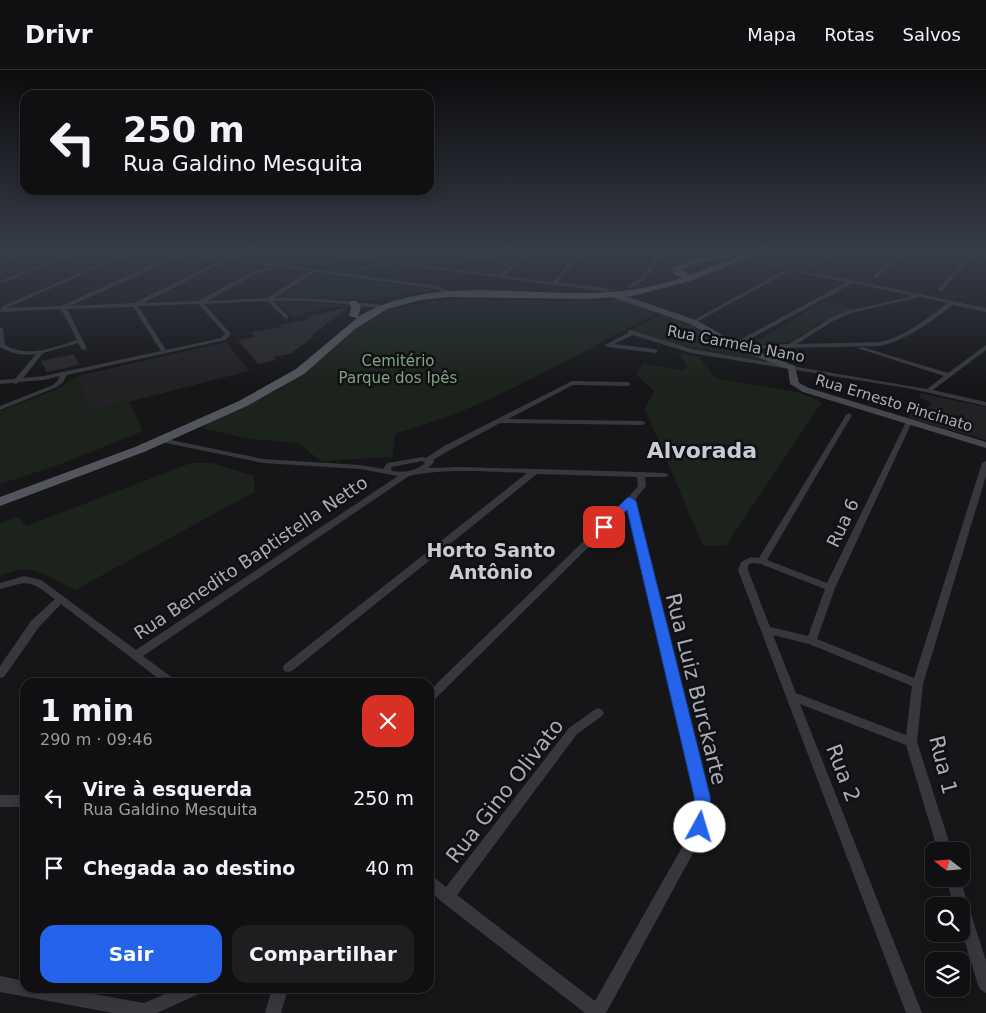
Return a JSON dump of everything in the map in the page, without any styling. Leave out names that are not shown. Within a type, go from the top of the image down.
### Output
[{"type":"main road","points":[[0,502],[162,435],[241,397],[288,372],[303,361],[335,329],[354,316],[405,297],[414,296]]},
{"type":"main road","points":[[0,495],[241,404],[297,374],[357,321],[379,306],[435,297],[478,296]]},
{"type":"main road","points":[[353,303],[356,306],[354,316]]},
{"type":"street","points":[[0,309],[30,296]]},
{"type":"street","points":[[63,308],[89,296]]},
{"type":"street","points":[[135,305],[153,296]]},
{"type":"street","points":[[200,302],[211,296]]},
{"type":"street","points":[[269,300],[275,296]]},
{"type":"street","name":"Rua Ernesto Pincinato","points":[[619,296],[693,322],[736,346],[792,368],[795,384],[799,387],[986,445]]},
{"type":"street","points":[[693,322],[741,296]]},
{"type":"street","points":[[736,346],[825,296]]},
{"type":"street","points":[[790,346],[831,320],[849,312],[921,296],[986,310]]},
{"type":"street","points":[[0,309],[269,300],[353,303],[379,306]]},
{"type":"street","points":[[269,300],[286,317]]},
{"type":"street","points":[[0,382],[16,382],[64,374],[226,338],[228,334],[200,302]]},
{"type":"street","points":[[736,346],[880,344],[906,336],[952,303]]},
{"type":"street","points":[[135,305],[165,352]]},
{"type":"street","points":[[63,308],[84,349]]},
{"type":"street","points":[[0,329],[1,346],[17,353],[42,352],[80,342]]},
{"type":"street","points":[[631,333],[608,345],[655,351]]},
{"type":"street","name":"Rua Carmela Nano","points":[[631,333],[673,347],[928,391],[986,404]]},
{"type":"street","points":[[880,344],[880,351],[884,355]]},
{"type":"street","points":[[851,345],[948,375]]},
{"type":"street","points":[[928,391],[986,347]]},
{"type":"street","points":[[16,382],[42,352]]},
{"type":"street","points":[[0,408],[47,390],[61,381],[64,374]]},
{"type":"street","points":[[417,471],[429,461],[498,421],[572,383],[628,384]]},
{"type":"street","points":[[830,588],[762,561],[849,416]]},
{"type":"street","points":[[498,421],[642,423]]},
{"type":"street","name":"Rua 6","points":[[811,641],[830,588],[909,422]]},
{"type":"street","points":[[162,435],[263,461],[360,467],[406,474],[417,471],[460,469],[665,474]]},
{"type":"street","points":[[389,470],[416,460],[429,461],[460,469]]},
{"type":"street","points":[[925,659],[986,463]]},
{"type":"street","name":"Rua Benedito Baptistella Netto","points":[[385,488],[389,470]]},
{"type":"street","points":[[288,668],[535,471]]},
{"type":"street","name":"Rua Benedito Baptistella Netto","points":[[135,656],[406,474]]},
{"type":"street","points":[[434,693],[630,501],[642,486],[641,474]]},
{"type":"street","name":"Rua Luiz Burckarte","points":[[597,1012],[700,827],[703,812],[702,796],[630,501]]},
{"type":"street","name":"Rua 2","points":[[762,561],[751,560],[744,564],[743,570],[914,1013]]},
{"type":"street","points":[[0,586],[24,579],[38,582],[165,678]]},
{"type":"street","points":[[0,674],[35,624],[61,599]]},
{"type":"street","points":[[767,630],[811,641],[918,684]]},
{"type":"street","name":"Rua 1","points":[[925,659],[918,684],[911,742],[942,842]]},
{"type":"street","points":[[792,696],[911,742]]},
{"type":"street","name":"Rua Gino Olivato","points":[[448,897],[573,731],[598,713]]},
{"type":"street","points":[[0,801],[20,801]]},
{"type":"street","points":[[434,886],[597,1012]]},
{"type":"street","points":[[956,888],[986,985]]},
{"type":"street","points":[[0,984],[20,988]]},
{"type":"street","points":[[48,993],[144,1011],[185,993]]},
{"type":"street","points":[[273,1013],[279,993]]},
{"type":"shaded area","points":[[226,342],[249,371],[89,412],[78,376]]},
{"type":"shaded area","points":[[919,393],[986,407],[986,440],[908,418],[916,406],[928,408],[932,402],[920,398]]},
{"type":"green space","points":[[279,296],[399,296],[375,300],[276,298]]},
{"type":"green space","name":"Cemitério Parque dos Ipês","points":[[466,299],[585,301],[619,299],[657,313],[497,396],[430,423],[396,433],[392,457],[321,461],[298,443],[250,439],[205,429],[208,422],[277,390],[300,375],[358,323],[384,310],[433,301]]},
{"type":"green space","points":[[301,301],[349,305],[349,307],[329,307],[293,317],[277,302]]},
{"type":"green space","points":[[824,301],[855,309],[819,323],[792,342],[751,345]]},
{"type":"green space","points":[[661,315],[691,325],[718,342],[779,364],[676,345],[631,330]]},
{"type":"green space","points":[[678,353],[697,356],[716,378],[797,392],[822,402],[726,545],[703,546],[645,409],[654,391],[635,374],[643,364],[684,370],[688,366]]},
{"type":"green space","points":[[78,376],[89,412],[129,402],[143,431],[58,465],[0,484],[0,411],[57,389]]},
{"type":"green space","points":[[191,463],[212,463],[254,476],[254,492],[75,590],[47,575],[30,570],[11,572],[0,576],[0,523],[17,517],[27,526]]},
{"type":"building","points":[[348,307],[311,336],[316,335],[290,354],[274,357],[276,360],[258,364],[238,340],[255,337],[251,332],[281,327],[281,325],[309,319],[307,317]]},
{"type":"building","points":[[74,354],[79,365],[47,372],[41,361]]},
{"type":"district","name":"Alvorada","points":[[702,450]]},
{"type":"district","name":"Horto Santo Antônio","points":[[491,561]]},
{"type":"route","points":[[604,527],[630,501],[702,796],[703,812],[700,827]]}]
